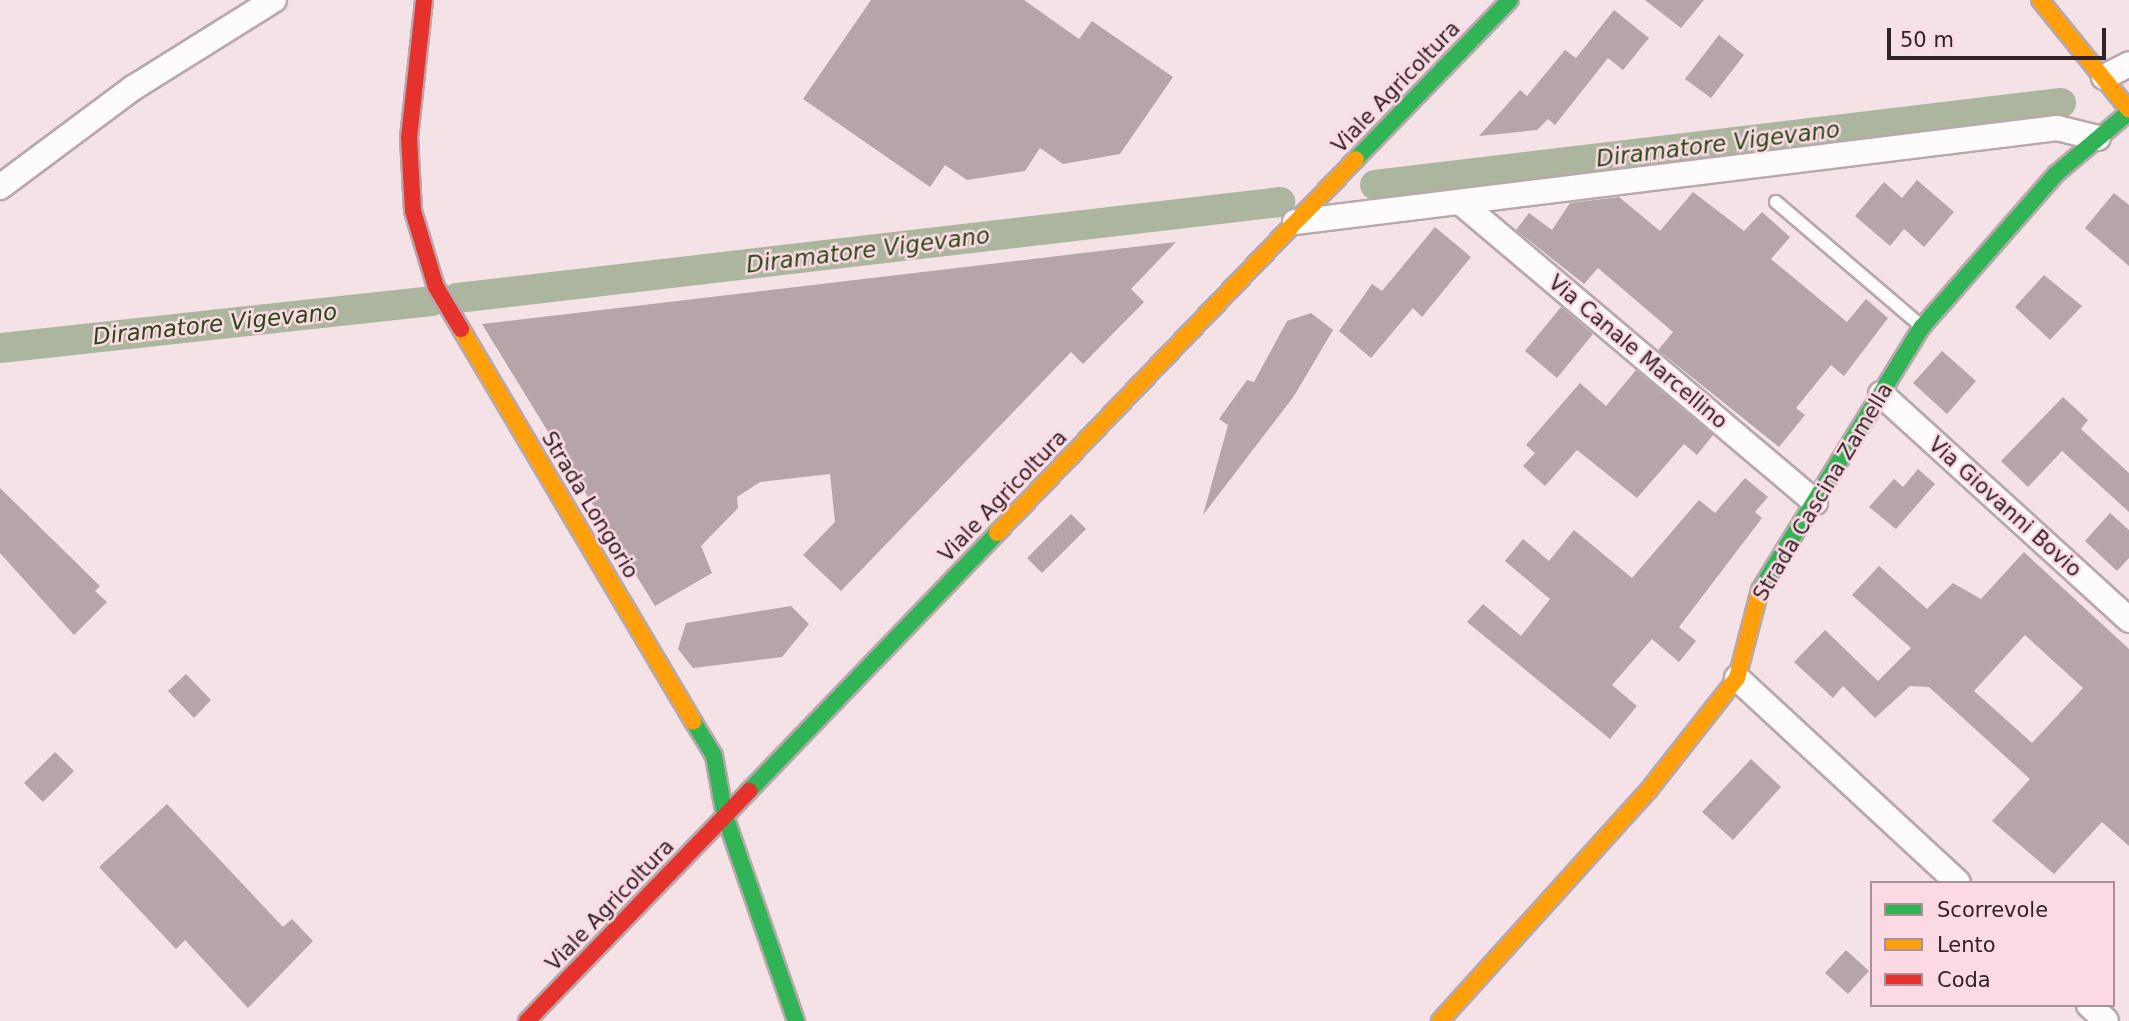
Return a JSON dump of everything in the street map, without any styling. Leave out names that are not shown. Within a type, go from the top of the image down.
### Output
[{"type":"street","points":[[0,187],[133,88],[274,0]]},
{"type":"street","name":"Strada Longorio","points":[[424,0],[409,137],[413,211],[436,287],[714,756],[725,816],[796,1021]]},
{"type":"street","name":"Viale Agricoltura","points":[[527,1021],[1510,0]]},
{"type":"street","points":[[2040,0],[2129,111]]},
{"type":"street","points":[[2104,77],[2129,64]]},
{"type":"street","name":"Strada Cascina Zamella","points":[[1440,1021],[1648,791],[1737,678],[1756,596],[1923,327],[2056,174],[2129,111]]},
{"type":"street","points":[[1299,219],[1460,202],[2057,128],[2098,138]]},
{"type":"street","name":"Via Canale Marcellino","points":[[1460,202],[1815,502]]},
{"type":"street","name":"Via Giovanni Bovio","points":[[1881,394],[2129,620]]},
{"type":"street","points":[[1737,678],[1956,881]]},
{"type":"street","points":[[2092,1007],[2106,1021]]},
{"type":"lane","points":[[1776,202],[1923,327]]},
{"type":"building","points":[[871,0],[1024,0],[1079,39],[1092,21],[1173,77],[1120,154],[1063,164],[1040,148],[1025,171],[967,180],[945,165],[930,187],[803,99]]},
{"type":"building","points":[[1645,0],[1704,0],[1681,28]]},
{"type":"building","points":[[1614,10],[1649,38],[1623,70],[1608,58],[1555,125],[1548,119],[1537,130],[1479,136],[1520,90],[1527,96],[1565,50],[1576,58]]},
{"type":"building","points":[[1719,35],[1744,55],[1711,98],[1685,79]]},
{"type":"building","points":[[1917,180],[1954,212],[1924,247],[1904,229],[1890,246],[1855,216],[1884,182],[1902,198]]},
{"type":"building","points":[[1693,192],[1744,231],[1762,212],[1790,237],[1771,259],[1847,322],[1866,299],[1888,318],[1844,376],[1831,365],[1796,408],[1805,415],[1779,447],[1658,350],[1673,332],[1598,268],[1584,284],[1516,230],[1529,213],[1552,230],[1570,203],[1619,197],[1660,231]]},
{"type":"building","points":[[2114,193],[2129,205],[2129,266],[2085,228]]},
{"type":"building","points":[[1435,227],[1471,257],[1422,317],[1413,308],[1371,358],[1339,331],[1372,284],[1382,291]]},
{"type":"building","points":[[1176,242],[1131,289],[1144,302],[1083,364],[1071,352],[841,591],[803,555],[835,522],[830,474],[760,482],[737,497],[738,508],[701,546],[712,573],[655,606],[482,324]]},
{"type":"building","points":[[2044,275],[2082,306],[2050,340],[2015,307]]},
{"type":"building","points":[[1561,307],[1593,334],[1557,378],[1525,351]]},
{"type":"building","points":[[1311,313],[1333,330],[1294,396],[1203,515],[1228,425],[1219,419],[1247,380],[1254,382],[1287,321]]},
{"type":"building","points":[[1942,351],[1976,381],[1947,414],[1913,383]]},
{"type":"building","points":[[1636,370],[1713,435],[1697,455],[1684,444],[1637,498],[1577,450],[1545,486],[1523,466],[1535,453],[1526,445],[1580,383],[1606,406]]},
{"type":"building","points":[[2063,397],[2088,420],[2081,429],[2129,473],[2129,512],[2062,451],[2028,487],[2001,461]]},
{"type":"building","points":[[1918,469],[1935,484],[1896,529],[1869,507],[1894,479],[1903,487]]},
{"type":"building","points":[[1745,478],[1768,497],[1755,512],[1762,518],[1679,627],[1696,641],[1679,662],[1652,639],[1612,685],[1637,706],[1610,739],[1467,622],[1483,604],[1521,636],[1550,599],[1505,561],[1523,539],[1549,561],[1574,530],[1632,578],[1699,500],[1715,513]]},
{"type":"building","points":[[0,488],[100,586],[95,591],[107,602],[74,635],[0,553]]},
{"type":"building","points":[[2110,513],[2129,530],[2129,558],[2117,571],[2085,541]]},
{"type":"building","points":[[1071,514],[1086,529],[1042,573],[1027,558]]},
{"type":"building","points":[[2024,552],[2129,649],[2129,846],[2102,822],[2054,874],[1992,821],[2030,779],[1929,687],[1910,686],[1875,718],[1843,686],[1833,698],[1794,662],[1825,630],[1878,681],[1911,648],[1852,595],[1879,566],[1927,609],[1953,583],[1981,599]],"holes":[[[2025,635],[2083,688],[2032,743],[1974,691]]]},
{"type":"building","points":[[791,606],[809,624],[782,657],[693,668],[678,649],[686,623]]},
{"type":"building","points":[[186,674],[211,700],[194,718],[168,691]]},
{"type":"building","points":[[55,752],[74,771],[43,802],[24,783]]},
{"type":"building","points":[[1751,759],[1781,787],[1733,840],[1702,812]]},
{"type":"building","points":[[167,804],[283,927],[292,919],[313,941],[248,1008],[185,940],[176,949],[99,867]]},
{"type":"building","points":[[1846,950],[1869,971],[1848,994],[1825,973]]},
{"type":"waterway","name":"Diramatore Vigevano","points":[[1375,185],[2061,103]]},
{"type":"waterway","name":"Diramatore Vigevano","points":[[457,298],[1280,202]]},
{"type":"waterway","name":"Diramatore Vigevano","points":[[0,348],[431,301]]},
{"type":"traffic: fast","points":[[1356,159],[1510,0]]},
{"type":"traffic: fast","points":[[1760,590],[1922,327],[2056,174],[2129,112]]},
{"type":"traffic: fast","points":[[749,791],[997,533]]},
{"type":"traffic: fast","points":[[693,721],[714,756],[725,816],[796,1021]]},
{"type":"traffic: slow","points":[[2040,0],[2129,110]]},
{"type":"traffic: slow","points":[[997,533],[1356,159]]},
{"type":"traffic: slow","points":[[461,329],[693,721]]},
{"type":"traffic: slow","points":[[1440,1021],[1648,791],[1737,678],[1760,590]]},
{"type":"traffic: jam","points":[[424,0],[409,137],[413,211],[436,287],[461,329]]},
{"type":"traffic: jam","points":[[527,1021],[749,791]]}]
